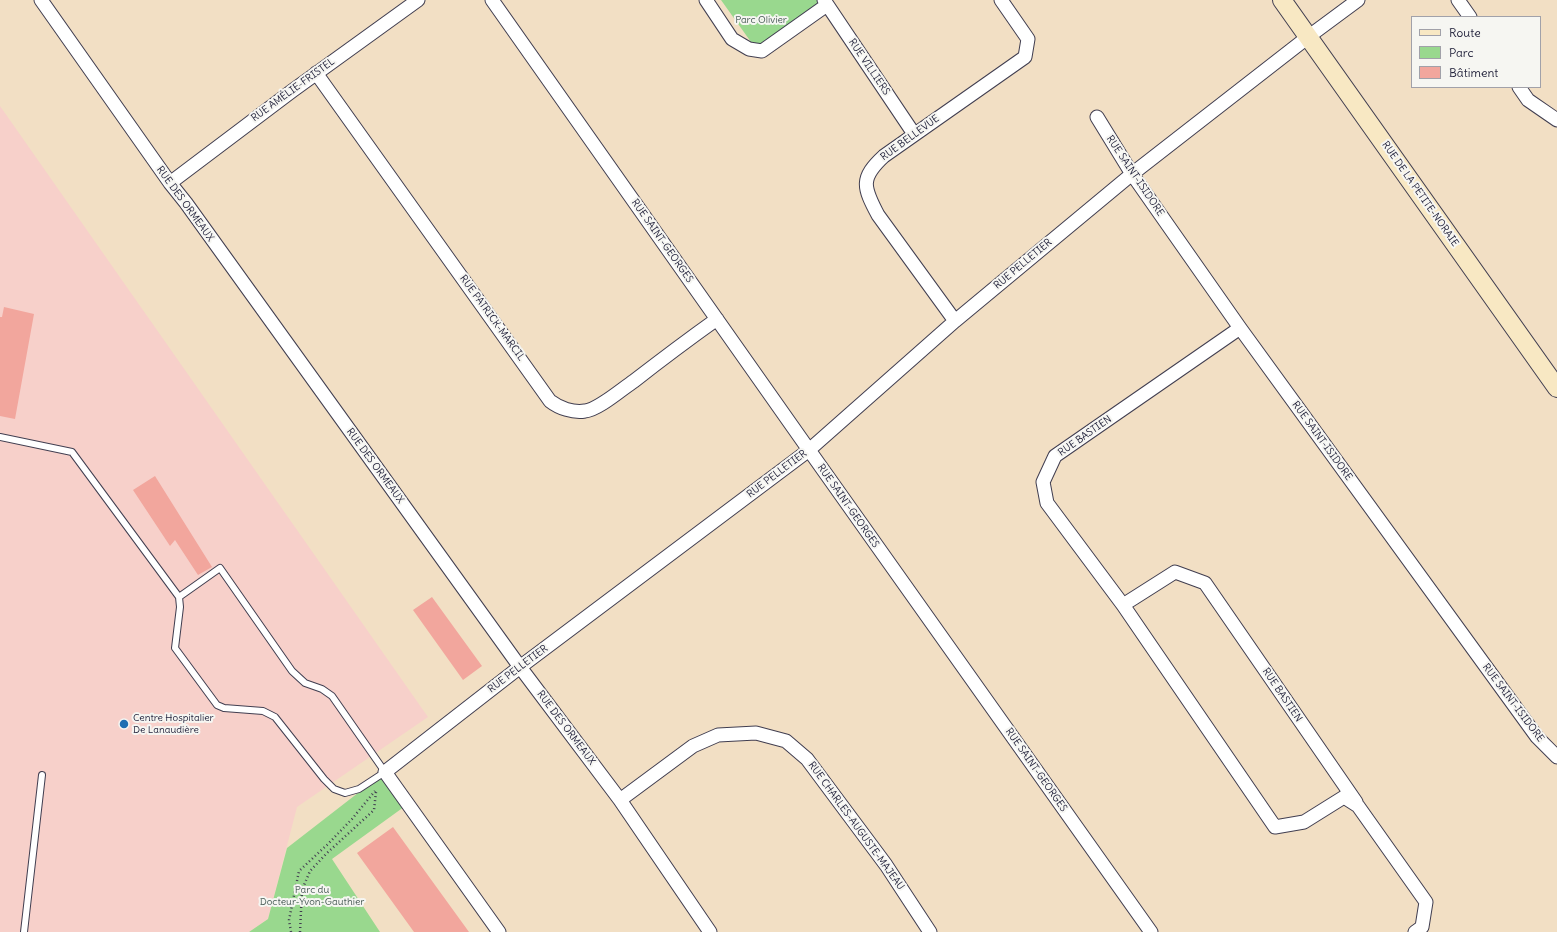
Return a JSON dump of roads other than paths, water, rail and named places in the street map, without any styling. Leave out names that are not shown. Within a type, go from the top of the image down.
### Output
[{"type":"street","name":"RUE DES ORMEAUX","points":[[41,0],[170,183],[186,203],[520,667],[620,800],[710,932]]},
{"type":"street","name":"RUE AMÉLIE-FRISTEL","points":[[170,183],[316,73],[418,0]]},
{"type":"street","name":"RUE SAINT-GEORGES","points":[[492,0],[1151,932]]},
{"type":"street","points":[[706,0],[732,39],[749,49],[762,51],[825,3]]},
{"type":"street","name":"RUE BELLEVUE","points":[[955,321],[878,215],[869,199],[866,189],[867,176],[873,167],[884,156],[1025,58],[1028,39],[1001,0]]},
{"type":"street","name":"RUE DE LA PETITE-NORAIE","points":[[1282,0],[1557,388]]},
{"type":"street","name":"RUE PELLETIER","points":[[385,772],[520,667],[809,450],[955,321],[1132,174],[1358,0]]},
{"type":"street","points":[[1458,0],[1469,16]]},
{"type":"street","name":"RUE VILLIERS","points":[[825,3],[914,134]]},
{"type":"street","name":"RUE PATRICK-MARCIL","points":[[316,73],[550,401],[556,406],[564,409],[584,411],[593,408],[613,396],[717,319]]},
{"type":"street","points":[[1520,88],[1528,100],[1557,120]]},
{"type":"street","name":"RUE SAINT-ISIDORE","points":[[1097,118],[1132,174],[1240,328],[1537,737],[1557,757]]},
{"type":"street","name":"RUE BASTIEN","points":[[1240,328],[1056,456],[1043,482],[1047,504],[1123,605],[1275,827],[1304,822],[1344,797],[1358,806]]},
{"type":"street","name":"RUE BASTIEN","points":[[1123,605],[1175,572],[1205,582],[1358,806],[1426,902],[1422,927],[1415,932]]},
{"type":"street","name":"RUE CHARLES-AUGUSTE-MAJEAU","points":[[620,800],[693,746],[718,735],[756,733],[786,741],[807,759],[886,865],[930,932]]},
{"type":"street","points":[[385,772],[500,932]]},
{"type":"lane","points":[[0,437],[72,452],[179,597],[180,607],[175,648],[218,705],[224,708],[263,711],[275,717],[324,779],[334,789],[345,793],[359,789],[385,772],[332,696],[322,689],[305,682],[292,672],[220,568],[179,597]]},
{"type":"lane","points":[[24,932],[42,775]]},
{"type":"place","name":"Centre Hospitalier De Lanaudière","points":[[124,724]]},
{"type":"park label","name":"Parc Olivier","points":[[761,20]]},
{"type":"park label","name":"Parc du Docteur-Yvon-Gauthier","points":[[312,896]]}]
